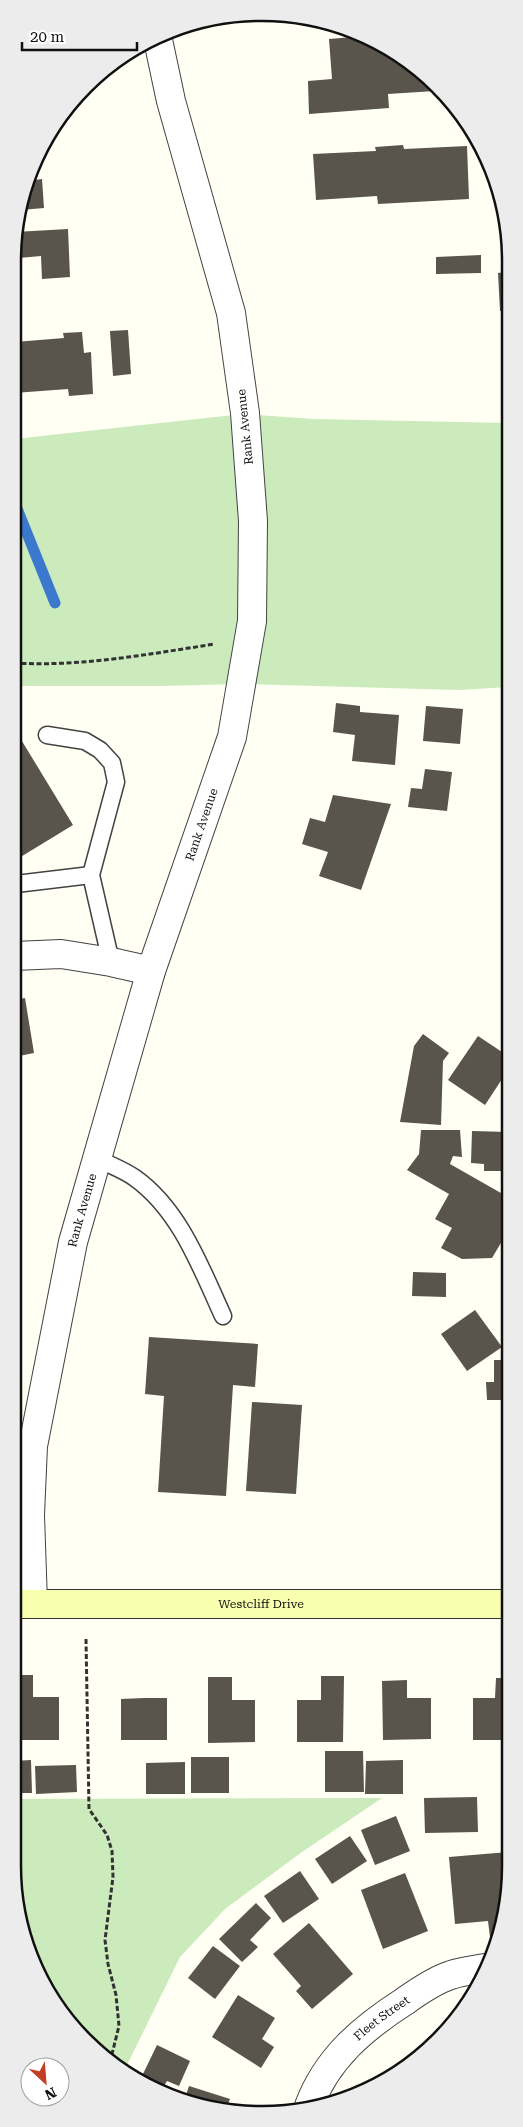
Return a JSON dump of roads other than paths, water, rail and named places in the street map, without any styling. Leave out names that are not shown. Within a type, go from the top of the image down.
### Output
[{"type":"street","name":"Rank Avenue","points":[[23,1603],[34,1446],[73,1242],[151,971],[232,737],[252,620],[253,521],[245,413],[231,313],[172,101],[159,44]]},
{"type":"street","points":[[21,956],[61,954],[151,971]]},
{"type":"street","name":"Westcliff Drive","points":[[23,1603],[502,1604]]},
{"type":"street","name":"Fleet Street","points":[[311,2100],[316,2086],[341,2052],[371,2023],[422,1989],[451,1975],[478,1969]]},
{"type":"lane","points":[[47,735],[85,741],[100,750],[112,763],[116,782],[91,874],[111,962]]},
{"type":"lane","points":[[21,883],[91,874]]},
{"type":"lane","points":[[98,1159],[135,1178],[155,1196],[173,1219],[197,1259],[224,1316]]},
{"type":"waterway","points":[[21,518],[55,603]]}]
